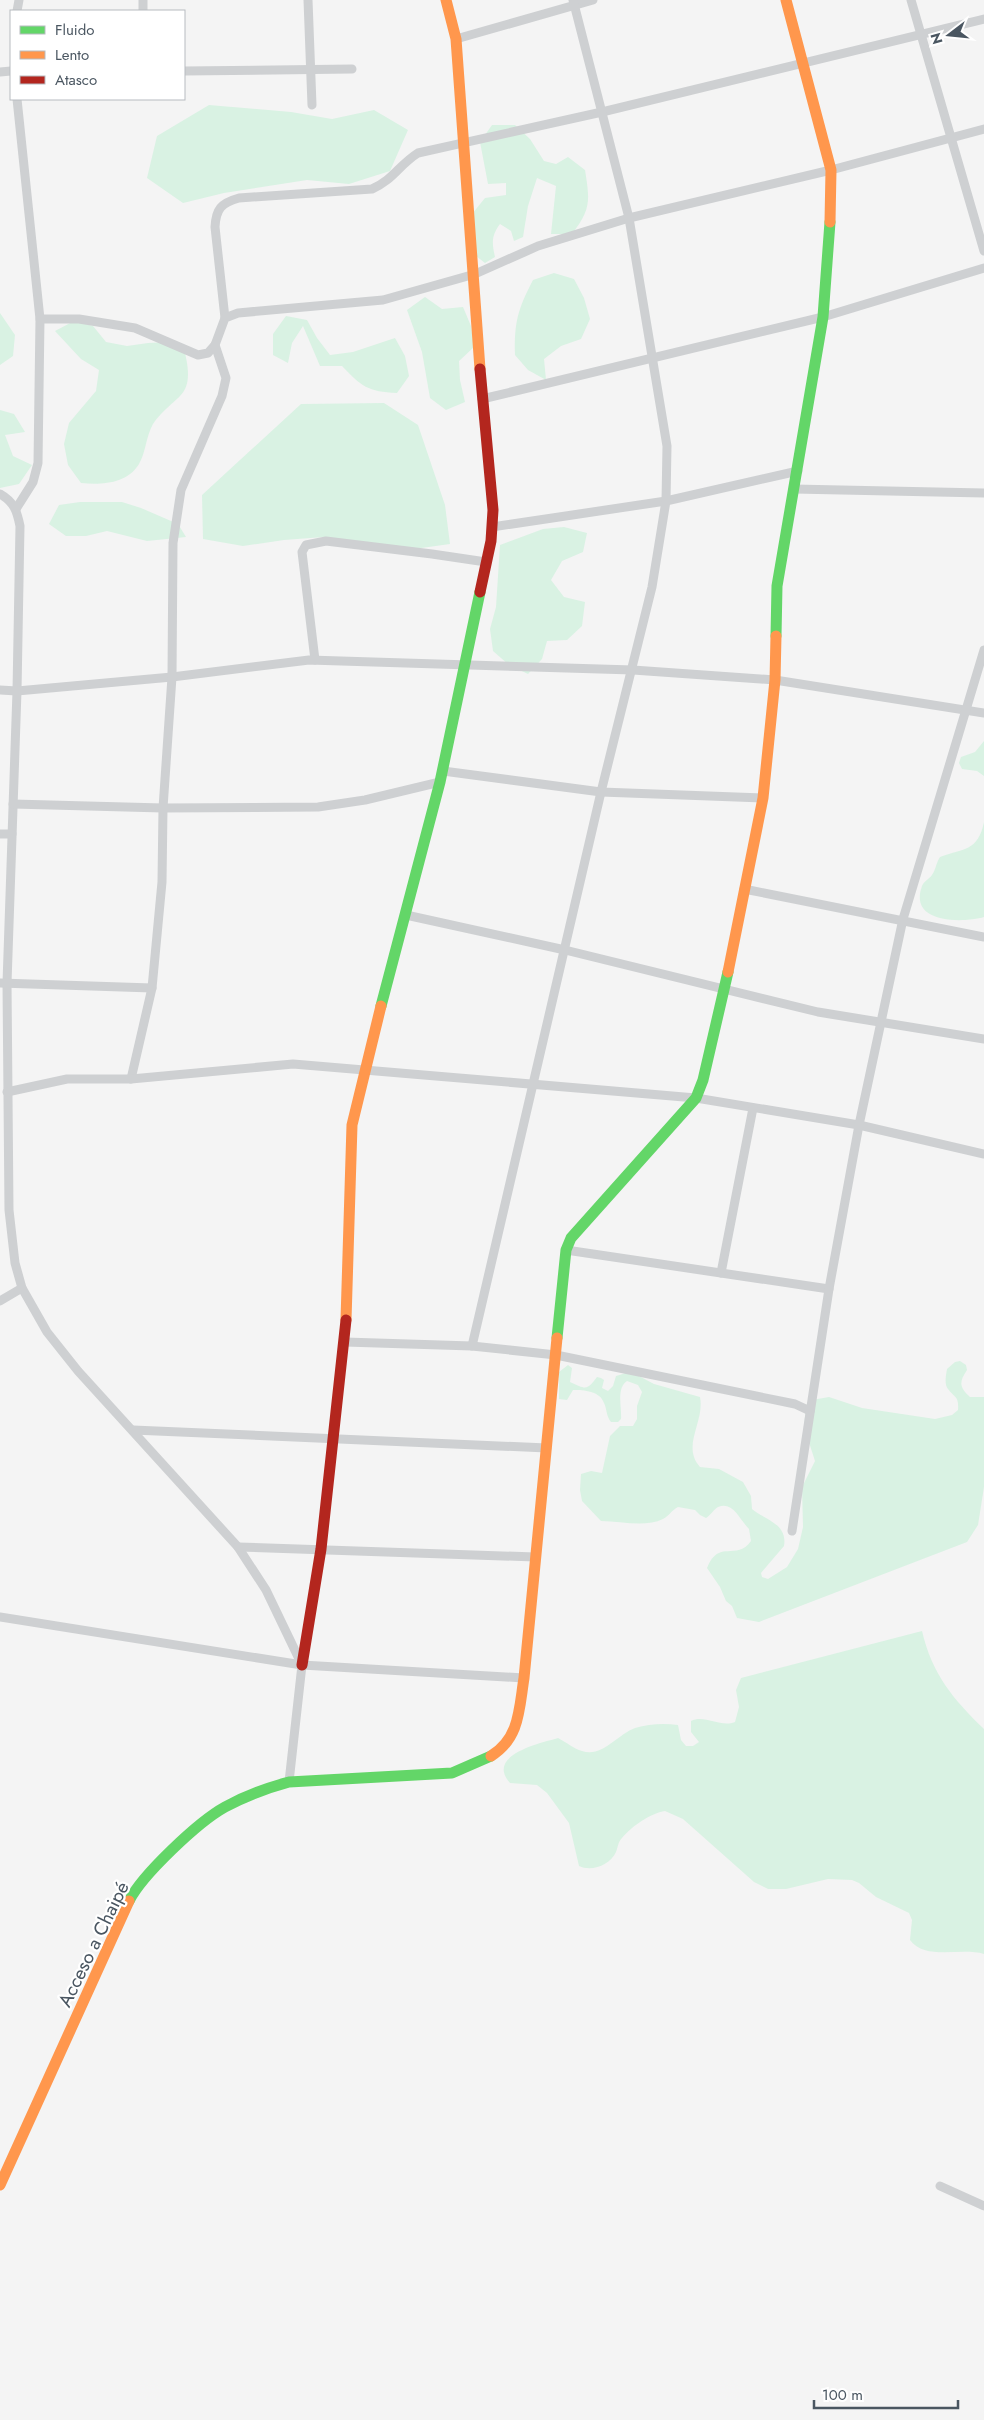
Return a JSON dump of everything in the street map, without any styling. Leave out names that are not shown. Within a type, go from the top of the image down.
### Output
[{"type":"street","points":[[308,0],[312,105]]},
{"type":"street","points":[[289,1782],[302,1665],[321,1549],[345,1342],[352,1125],[364,1070],[442,777],[492,527],[493,510],[482,399],[475,274],[456,39],[446,0]]},
{"type":"street","points":[[456,39],[574,2],[593,0]]},
{"type":"street","points":[[786,0],[801,63],[831,170],[832,193],[823,317],[777,586],[775,680],[763,798],[725,989],[703,1080],[696,1098],[571,1238],[566,1250],[829,1289]]},
{"type":"street","points":[[911,0],[984,250]]},
{"type":"street","points":[[472,1346],[601,792],[633,670],[652,587],[666,501],[667,446],[629,218],[574,2]]},
{"type":"street","points":[[40,319],[79,319],[135,328],[198,355],[208,353],[215,345],[225,318],[215,227],[216,213],[224,202],[239,198],[372,189],[387,183],[403,162],[418,153],[464,141],[602,112],[801,63],[922,36],[984,19]]},
{"type":"street","points":[[185,71],[352,69]]},
{"type":"street","points":[[16,509],[33,482],[38,463],[40,319],[17,100]]},
{"type":"street","points":[[225,318],[238,313],[383,300],[475,274],[538,246],[629,218],[831,170],[984,129]]},
{"type":"street","points":[[482,399],[823,317],[984,268]]},
{"type":"street","points":[[131,1079],[152,988],[162,882],[164,808],[172,677],[173,543],[181,490],[222,396],[226,378],[215,345]]},
{"type":"street","points":[[492,527],[666,501],[798,471]]},
{"type":"street","points":[[794,489],[984,492]]},
{"type":"street","points":[[0,494],[10,500],[16,509],[20,526],[12,834],[3,983],[7,1092],[3,1110],[9,1210],[15,1263],[22,1288],[47,1332],[78,1370],[238,1546],[266,1590],[302,1665]]},
{"type":"street","points":[[315,660],[302,552],[306,545],[326,542],[486,562]]},
{"type":"street","points":[[792,1531],[829,1289],[859,1125],[903,919],[984,650]]},
{"type":"street","points":[[0,690],[17,691],[172,677],[315,660],[633,670],[775,680],[984,713]]},
{"type":"street","points":[[13,804],[164,808],[318,807],[365,800],[442,777],[601,792],[763,798]]},
{"type":"street","points":[[0,834],[12,834]]},
{"type":"street","points":[[744,889],[903,919],[984,937]]},
{"type":"street","points":[[406,915],[565,950],[818,1012],[984,1039]]},
{"type":"street","points":[[3,983],[152,988]]},
{"type":"street","points":[[7,1092],[67,1079],[131,1079],[293,1064],[696,1098],[859,1125],[984,1154]]},
{"type":"street","points":[[721,1273],[753,1108]]},
{"type":"street","name":"Acceso a Chaipé","points":[[0,2185],[114,1932],[135,1890],[178,1844],[223,1808],[264,1789],[289,1782],[452,1773],[484,1761],[504,1748],[516,1726],[524,1678],[566,1250]]},
{"type":"street","points":[[0,1301],[22,1288]]},
{"type":"street","points":[[345,1342],[472,1346],[556,1355],[796,1404],[810,1411]]},
{"type":"street","points":[[133,1430],[546,1448]]},
{"type":"street","points":[[238,1546],[535,1557]]},
{"type":"street","points":[[0,1617],[302,1665],[524,1678]]},
{"type":"street","points":[[940,2186],[984,2206]]},
{"type":"green space","points":[[209,105],[291,112],[332,119],[374,110],[408,130],[390,171],[349,184],[307,180],[224,193],[183,203],[147,178],[157,136]]},
{"type":"green space","points":[[492,125],[515,125],[530,139],[544,161],[556,164],[568,157],[585,170],[588,204],[583,218],[572,234],[551,234],[556,186],[537,178],[528,206],[523,237],[514,241],[511,231],[500,224],[493,240],[495,257],[485,263],[476,256],[472,214],[485,198],[506,195],[506,183],[488,184],[480,142]]},
{"type":"green space","points":[[554,273],[574,279],[584,298],[590,319],[581,339],[561,346],[544,359],[546,380],[528,370],[515,355],[515,333],[520,308],[533,280]]},
{"type":"green space","points":[[425,297],[442,309],[463,307],[471,326],[474,347],[459,361],[460,380],[465,402],[446,410],[430,398],[422,352],[407,310]]},
{"type":"green space","points":[[0,313],[15,335],[13,356],[0,365]]},
{"type":"green space","points":[[286,316],[307,320],[317,338],[330,355],[353,352],[395,338],[405,356],[409,376],[397,393],[387,392],[366,387],[342,366],[320,366],[303,326],[292,343],[288,363],[273,355],[273,334]]},
{"type":"green space","points":[[74,321],[93,326],[106,342],[127,346],[168,342],[185,353],[188,368],[186,388],[153,424],[139,464],[134,471],[128,476],[113,482],[81,483],[68,465],[64,444],[69,423],[96,391],[99,370],[81,359],[55,331]]},
{"type":"green space","points":[[384,403],[418,425],[445,505],[450,544],[407,550],[324,537],[243,546],[203,539],[202,495],[301,404]]},
{"type":"green space","points":[[0,410],[14,414],[25,432],[5,435],[13,456],[32,465],[19,484],[0,488]]},
{"type":"green space","points":[[80,502],[122,502],[141,508],[178,524],[186,537],[147,541],[107,531],[86,536],[66,536],[49,524],[59,505]]},
{"type":"green space","points":[[564,527],[587,533],[583,552],[562,561],[551,580],[564,597],[585,602],[582,626],[567,640],[547,641],[542,659],[528,674],[509,665],[493,651],[490,629],[496,607],[500,545],[543,529]]},
{"type":"green space","points":[[984,741],[984,776],[977,771],[962,769],[959,763],[961,757],[975,752]]},
{"type":"green space","points":[[984,822],[984,917],[951,920],[930,914],[923,908],[920,898],[923,884],[932,875],[940,857],[974,844],[978,839]]},
{"type":"green space","points":[[960,1361],[966,1365],[967,1370],[961,1384],[964,1390],[970,1397],[984,1397],[984,1487],[978,1525],[967,1542],[759,1622],[737,1618],[732,1606],[726,1601],[720,1587],[707,1568],[717,1554],[739,1550],[751,1541],[749,1529],[728,1506],[718,1507],[706,1518],[695,1510],[678,1507],[665,1518],[656,1522],[633,1523],[601,1521],[582,1501],[580,1490],[581,1474],[591,1471],[602,1473],[610,1436],[620,1426],[633,1426],[637,1419],[637,1406],[642,1392],[638,1385],[627,1381],[622,1388],[620,1399],[621,1419],[618,1422],[611,1422],[602,1399],[595,1394],[587,1391],[573,1390],[567,1400],[559,1399],[559,1372],[568,1365],[572,1368],[570,1382],[586,1387],[597,1377],[604,1380],[602,1388],[608,1391],[613,1386],[616,1376],[626,1373],[637,1375],[654,1384],[700,1397],[701,1406],[693,1442],[695,1459],[700,1467],[719,1469],[743,1482],[751,1496],[752,1509],[774,1523],[782,1532],[784,1546],[761,1573],[762,1577],[768,1579],[787,1567],[798,1549],[803,1527],[802,1487],[815,1461],[804,1427],[806,1405],[812,1400],[829,1397],[862,1408],[935,1419],[952,1415],[958,1410],[958,1402],[947,1387],[946,1374],[947,1369],[955,1362]]},
{"type":"green space","points":[[922,1631],[926,1646],[945,1685],[984,1729],[984,1954],[975,1952],[934,1952],[917,1946],[910,1940],[912,1920],[909,1913],[876,1897],[859,1883],[852,1880],[828,1879],[786,1889],[768,1889],[754,1882],[683,1819],[665,1811],[648,1817],[631,1829],[619,1843],[610,1861],[595,1868],[584,1868],[579,1866],[569,1823],[547,1793],[537,1785],[510,1783],[504,1773],[505,1765],[518,1752],[558,1738],[576,1749],[589,1752],[603,1748],[635,1728],[667,1724],[678,1725],[681,1740],[686,1746],[693,1746],[699,1742],[691,1732],[691,1721],[702,1719],[724,1723],[735,1722],[739,1707],[736,1690],[741,1678]]},
{"type":"traffic: fast","points":[[776,636],[777,586],[823,317],[830,222]]},
{"type":"traffic: fast","points":[[381,1006],[440,782],[480,592]]},
{"type":"traffic: fast","points":[[557,1338],[566,1250],[571,1238],[696,1098],[703,1080],[728,972]]},
{"type":"traffic: fast","points":[[129,1901],[146,1877],[186,1836],[214,1814],[240,1799],[289,1782],[452,1773],[491,1756]]},
{"type":"traffic: slow","points":[[446,0],[456,39],[480,369]]},
{"type":"traffic: slow","points":[[786,0],[831,170],[830,222]]},
{"type":"traffic: slow","points":[[728,972],[763,798],[775,680],[776,636]]},
{"type":"traffic: slow","points":[[346,1320],[352,1125],[381,1006]]},
{"type":"traffic: slow","points":[[491,1756],[501,1749],[513,1732],[521,1701],[557,1338]]},
{"type":"traffic: slow","points":[[0,2185],[129,1901]]},
{"type":"traffic: jam","points":[[480,369],[493,510],[491,541],[480,592]]},
{"type":"traffic: jam","points":[[302,1665],[321,1549],[346,1320]]}]
